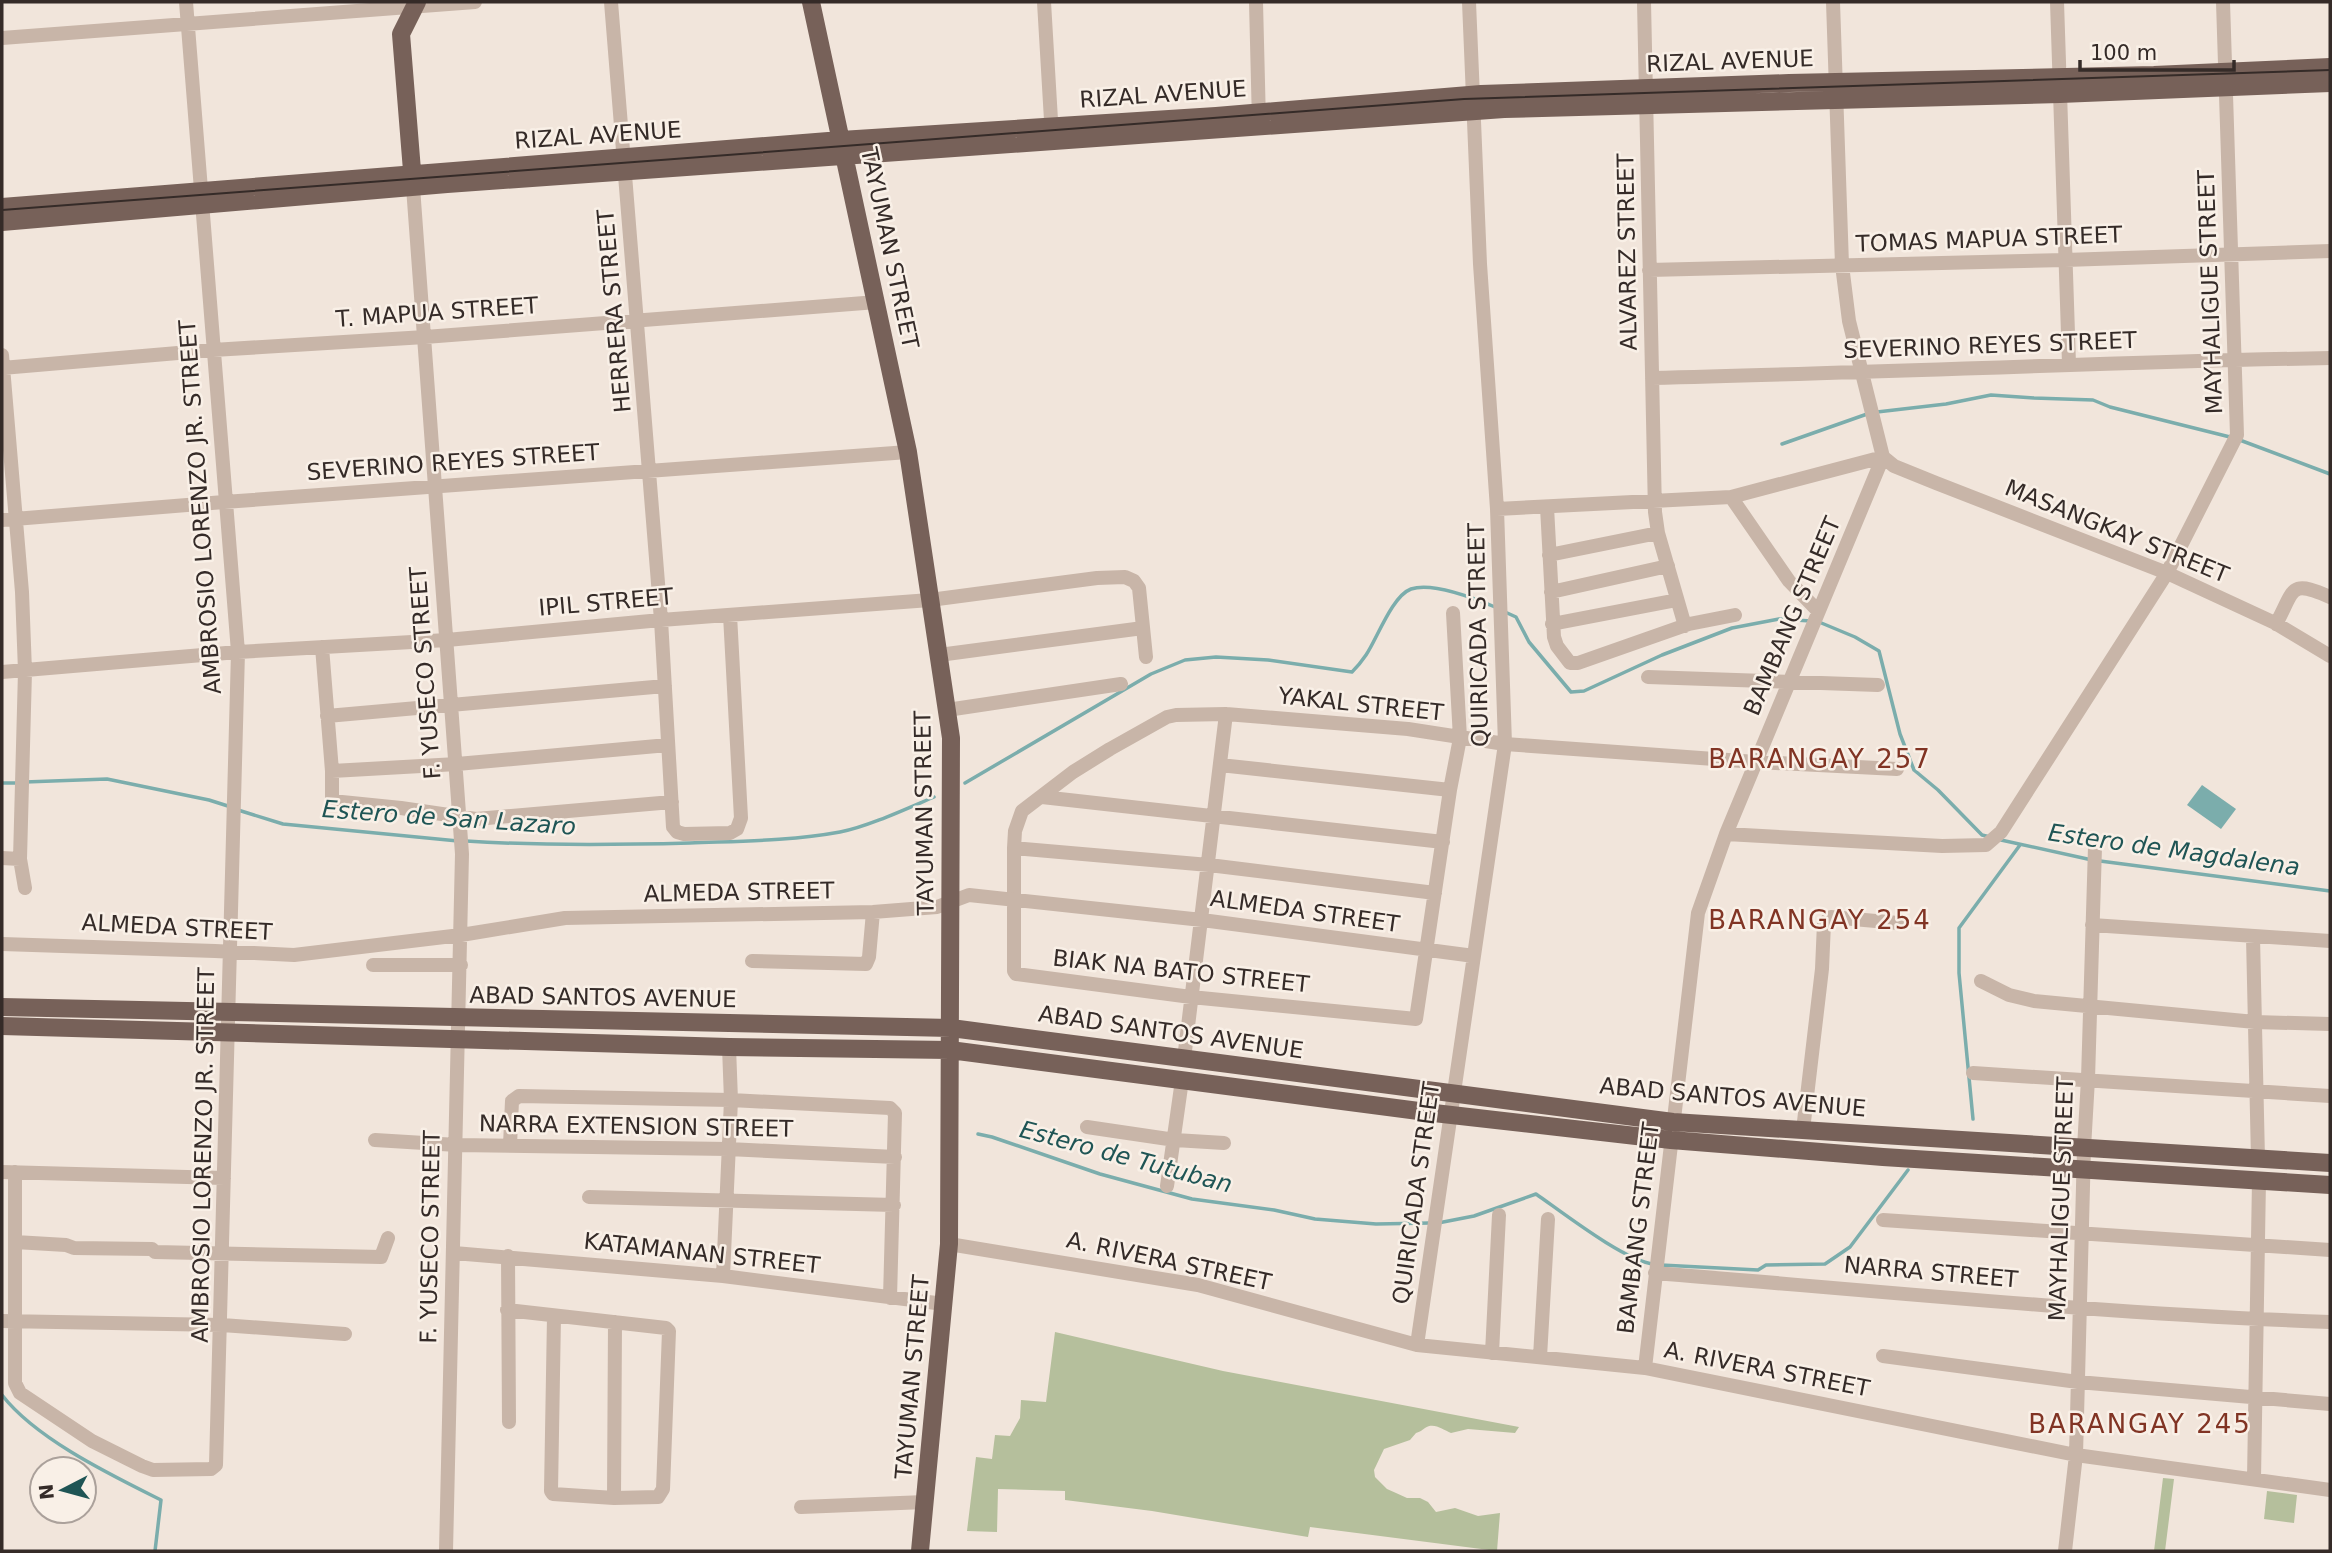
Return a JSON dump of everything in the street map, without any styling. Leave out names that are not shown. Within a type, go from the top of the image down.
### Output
[{"type":"main road","name":"TAYUMAN STREET","points":[[811,2],[908,452],[947,710],[952,766],[949,1244],[920,1551]]},
{"type":"main road","name":"F. YUSECO STREET","points":[[407,4],[401,33],[413,180]]},
{"type":"main road","name":"RIZAL AVENUE","points":[[2226,80],[2330,67]]},
{"type":"main road","name":"RIZAL AVENUE","points":[[2,222],[201,198],[413,180],[1504,101],[2226,80],[2330,83]]},
{"type":"main road","name":"RIZAL AVENUE","points":[[2,207],[201,198]]},
{"type":"main road","name":"ABAD SANTOS AVENUE","points":[[2,1007],[951,1028],[1454,1094],[1672,1131],[1883,1157],[2330,1185]]},
{"type":"main road","name":"ABAD SANTOS AVENUE","points":[[2,1026],[950,1050],[1451,1114],[1672,1131],[1803,1130],[2330,1163]]},
{"type":"street","name":"AMBROSIO LORENZO JR. STREET","points":[[8,1321],[15,1383],[20,1393],[92,1441],[142,1466],[153,1470],[211,1469],[216,1465],[222,1325],[238,652],[186,2]]},
{"type":"street","points":[[2,38],[407,4],[475,2]]},
{"type":"street","name":"HERRERA STREET","points":[[611,2],[661,620],[673,827],[684,834],[730,833],[737,829],[741,818],[730,615]]},
{"type":"street","points":[[1044,2],[1052,134]]},
{"type":"street","points":[[1256,2],[1259,120]]},
{"type":"street","name":"QUIRICADA STREET","points":[[1417,1345],[1505,744],[1497,509],[1480,264],[1469,2]]},
{"type":"street","name":"ALVAREZ STREET","points":[[1644,2],[1655,501],[1658,533],[1685,626]]},
{"type":"street","points":[[1497,509],[1731,497],[1883,457],[1849,321],[1842,265],[1833,2]]},
{"type":"street","points":[[2057,2],[2069,364]]},
{"type":"street","name":"MAYHALIGUE STREET","points":[[1726,834],[1942,846],[1986,845],[2001,832],[2167,573],[2229,450],[2237,428],[2223,2]]},
{"type":"street","name":"F. YUSECO STREET","points":[[413,180],[462,854],[460,1038],[446,1551]]},
{"type":"street","name":"TOMAS MAPUA STREET","points":[[1649,270],[2330,251]]},
{"type":"street","name":"T. MAPUA STREET","points":[[2,363],[425,337],[877,302]]},
{"type":"street","name":"SEVERINO REYES STREET","points":[[1652,378],[2330,358]]},
{"type":"street","points":[[2,363],[9,519],[22,592],[25,671],[20,859],[25,888]]},
{"type":"street","name":"SEVERINO REYES STREET","points":[[9,519],[908,452]]},
{"type":"street","name":"MASANGKAY STREET","points":[[1883,457],[1894,466],[2167,573],[2276,624],[2330,656]]},
{"type":"street","name":"BAMBANG STREET","points":[[1645,1368],[1698,913],[1726,834],[1883,457]]},
{"type":"street","points":[[1731,497],[1789,581],[1818,613]]},
{"type":"street","points":[[1548,507],[1552,624],[1557,646],[1570,663],[1578,663],[1685,626],[1735,615]]},
{"type":"street","points":[[1549,555],[1658,533]]},
{"type":"street","points":[[1551,592],[1668,566]]},
{"type":"street","name":"IPIL STREET","points":[[2,672],[238,652],[447,640],[661,620],[930,600],[1097,578],[1125,577],[1139,587],[1146,657]]},
{"type":"street","points":[[2276,624],[2294,590],[2300,586],[2330,597]]},
{"type":"street","points":[[1552,624],[1677,600]]},
{"type":"street","points":[[1426,950],[1460,738],[1453,613]]},
{"type":"street","points":[[939,655],[1143,628]]},
{"type":"street","points":[[322,647],[332,801],[401,807],[460,824],[476,819],[672,802]]},
{"type":"street","points":[[1648,677],[1878,685]]},
{"type":"street","points":[[947,710],[1121,684]]},
{"type":"street","points":[[327,716],[665,686]]},
{"type":"street","points":[[1184,1059],[1226,714]]},
{"type":"street","name":"YAKAL STREET","points":[[1015,899],[1015,831],[1022,811],[1110,748],[1176,715],[1226,714],[1408,729],[1505,744],[1896,769]]},
{"type":"street","points":[[332,771],[457,764],[668,745]]},
{"type":"street","points":[[1220,765],[1450,790]]},
{"type":"street","points":[[1042,797],[1443,842]]},
{"type":"street","points":[[1014,848],[1209,864],[1436,894]]},
{"type":"street","name":"MAYHALIGUE STREET","points":[[2065,1551],[2076,1455],[2095,850]]},
{"type":"street","points":[[2,858],[20,859]]},
{"type":"street","name":"ALMEDA STREET","points":[[2,944],[294,956],[461,935],[565,918],[873,912],[937,907],[968,895],[1202,920],[1474,956]]},
{"type":"street","name":"BIAK NA BATO STREET","points":[[1015,899],[1016,974],[1191,997],[1416,1019],[1426,950]]},
{"type":"street","points":[[752,961],[866,964],[873,912]]},
{"type":"street","points":[[1803,1130],[1822,969],[1824,923],[1830,917],[1898,923]]},
{"type":"street","points":[[2092,925],[2330,941]]},
{"type":"street","points":[[2253,937],[2258,1159]]},
{"type":"street","points":[[373,965],[461,965]]},
{"type":"street","points":[[1981,981],[2009,995],[2034,1001],[2255,1022],[2330,1024]]},
{"type":"street","points":[[723,1276],[731,1100],[729,1046]]},
{"type":"street","points":[[1973,1073],[2330,1096]]},
{"type":"street","points":[[1167,1186],[1182,1080]]},
{"type":"street","points":[[510,1145],[512,1101],[515,1097],[731,1100],[894,1109],[890,1298]]},
{"type":"street","points":[[1087,1127],[1175,1140],[1224,1143]]},
{"type":"street","name":"NARRA EXTENSION STREET","points":[[375,1140],[457,1145],[728,1149],[895,1157]]},
{"type":"street","points":[[224,1178],[9,1172],[15,1242],[8,1321],[222,1325],[345,1334]]},
{"type":"street","points":[[2254,1479],[2259,1180]]},
{"type":"street","points":[[589,1197],[894,1205]]},
{"type":"street","points":[[1492,1353],[1499,1215]]},
{"type":"street","points":[[1540,1357],[1548,1219]]},
{"type":"street","points":[[1883,1220],[2330,1250]]},
{"type":"street","points":[[15,1242],[66,1244],[74,1248],[152,1249],[155,1252],[223,1255],[381,1257],[388,1238]]},
{"type":"street","name":"A. RIVERA STREET","points":[[949,1244],[1198,1285],[1417,1345],[1645,1368],[2076,1455],[2330,1490]]},
{"type":"street","name":"KATAMANAN STREET","points":[[454,1253],[723,1276],[944,1304]]},
{"type":"street","points":[[508,1256],[509,1422]]},
{"type":"street","name":"NARRA STREET","points":[[1656,1266],[2080,1307],[2330,1322]]},
{"type":"street","points":[[507,1310],[666,1328],[662,1494],[658,1497],[614,1498],[553,1494],[551,1491],[554,1316]]},
{"type":"street","points":[[614,1498],[615,1322]]},
{"type":"street","points":[[1882,1356],[2078,1382],[2330,1404]]},
{"type":"street","points":[[801,1507],[925,1502]]},
{"type":"green space","points":[[1055,1332],[1223,1371],[1519,1427],[1515,1433],[1468,1429],[1451,1433],[1428,1426],[1410,1440],[1384,1449],[1374,1470],[1375,1477],[1387,1489],[1407,1498],[1420,1498],[1428,1502],[1436,1512],[1455,1508],[1478,1516],[1500,1513],[1497,1551],[1310,1527],[1308,1537],[1152,1511],[1065,1500],[1065,1491],[998,1489],[997,1532],[967,1531],[976,1457],[992,1459],[995,1435],[1010,1436],[1020,1418],[1021,1400],[1046,1402]]},
{"type":"green space","points":[[2163,1478],[2174,1479],[2165,1551],[2154,1551]]},
{"type":"green space","points":[[2267,1491],[2297,1495],[2294,1523],[2264,1519]]},
{"type":"water","points":[[2202,785],[2236,809],[2221,829],[2187,805]]},
{"type":"waterway","name":"Estero de San Lazaro","points":[[1877,412],[1946,404],[1991,395],[2093,400],[2110,407],[2230,437]]},
{"type":"waterway","name":"Estero de San Lazaro","points":[[1782,444],[1870,413]]},
{"type":"waterway","name":"Estero de San Lazaro","points":[[2237,439],[2330,474]]},
{"type":"waterway","name":"Estero de San Lazaro","points":[[965,783],[1151,674],[1185,660],[1216,657],[1268,660],[1352,672],[1366,655],[1398,600],[1411,589],[1420,587],[1442,590],[1495,607]]},
{"type":"waterway","name":"Estero de Magdalena","points":[[1505,612],[1516,617],[1529,642],[1571,692],[1584,691],[1662,655],[1732,628],[1779,619],[1811,621]]},
{"type":"waterway","name":"Estero de Magdalena","points":[[1819,622],[1855,637],[1879,651],[1900,734],[1914,770],[1938,790],[1982,835],[1990,837]]},
{"type":"waterway","name":"Estero de San Lazaro","points":[[25,782],[107,779],[231,807]]},
{"type":"waterway","name":"Estero de San Lazaro","points":[[2,783],[17,783]]},
{"type":"waterway","name":"Estero de San Lazaro","points":[[466,841],[606,845],[803,837],[862,826],[934,797]]},
{"type":"waterway","name":"Estero de San Lazaro","points":[[238,810],[283,824],[458,841]]},
{"type":"waterway","name":"Estero de Magdalena","points":[[2001,840],[2092,860]]},
{"type":"waterway","name":"Estero de Tutuban","points":[[1973,1119],[1959,973],[1959,928],[2020,845]]},
{"type":"waterway","name":"Estero de Magdalena","points":[[2100,861],[2330,891]]},
{"type":"waterway","name":"Estero de Tutuban","points":[[978,1134],[1100,1174],[1192,1199],[1274,1210],[1315,1219],[1376,1224],[1430,1223]]},
{"type":"waterway","name":"Estero de Tutuban","points":[[1661,1265],[1758,1270],[1766,1265],[1825,1264],[1850,1247],[1908,1170]]},
{"type":"waterway","name":"Estero de Tutuban","points":[[1438,1223],[1474,1216],[1536,1194],[1611,1246],[1627,1255],[1654,1264]]},
{"type":"waterway","points":[[2,1395],[54,1441],[161,1500],[155,1551]]},
{"type":"tram line","points":[[2,210],[1464,99],[2330,70]]},
{"type":"district","name":"BARANGAY 257","points":[[1820,759]]},
{"type":"district","name":"BARANGAY 254","points":[[1820,920]]},
{"type":"district","name":"BARANGAY 245","points":[[2140,1424]]}]
